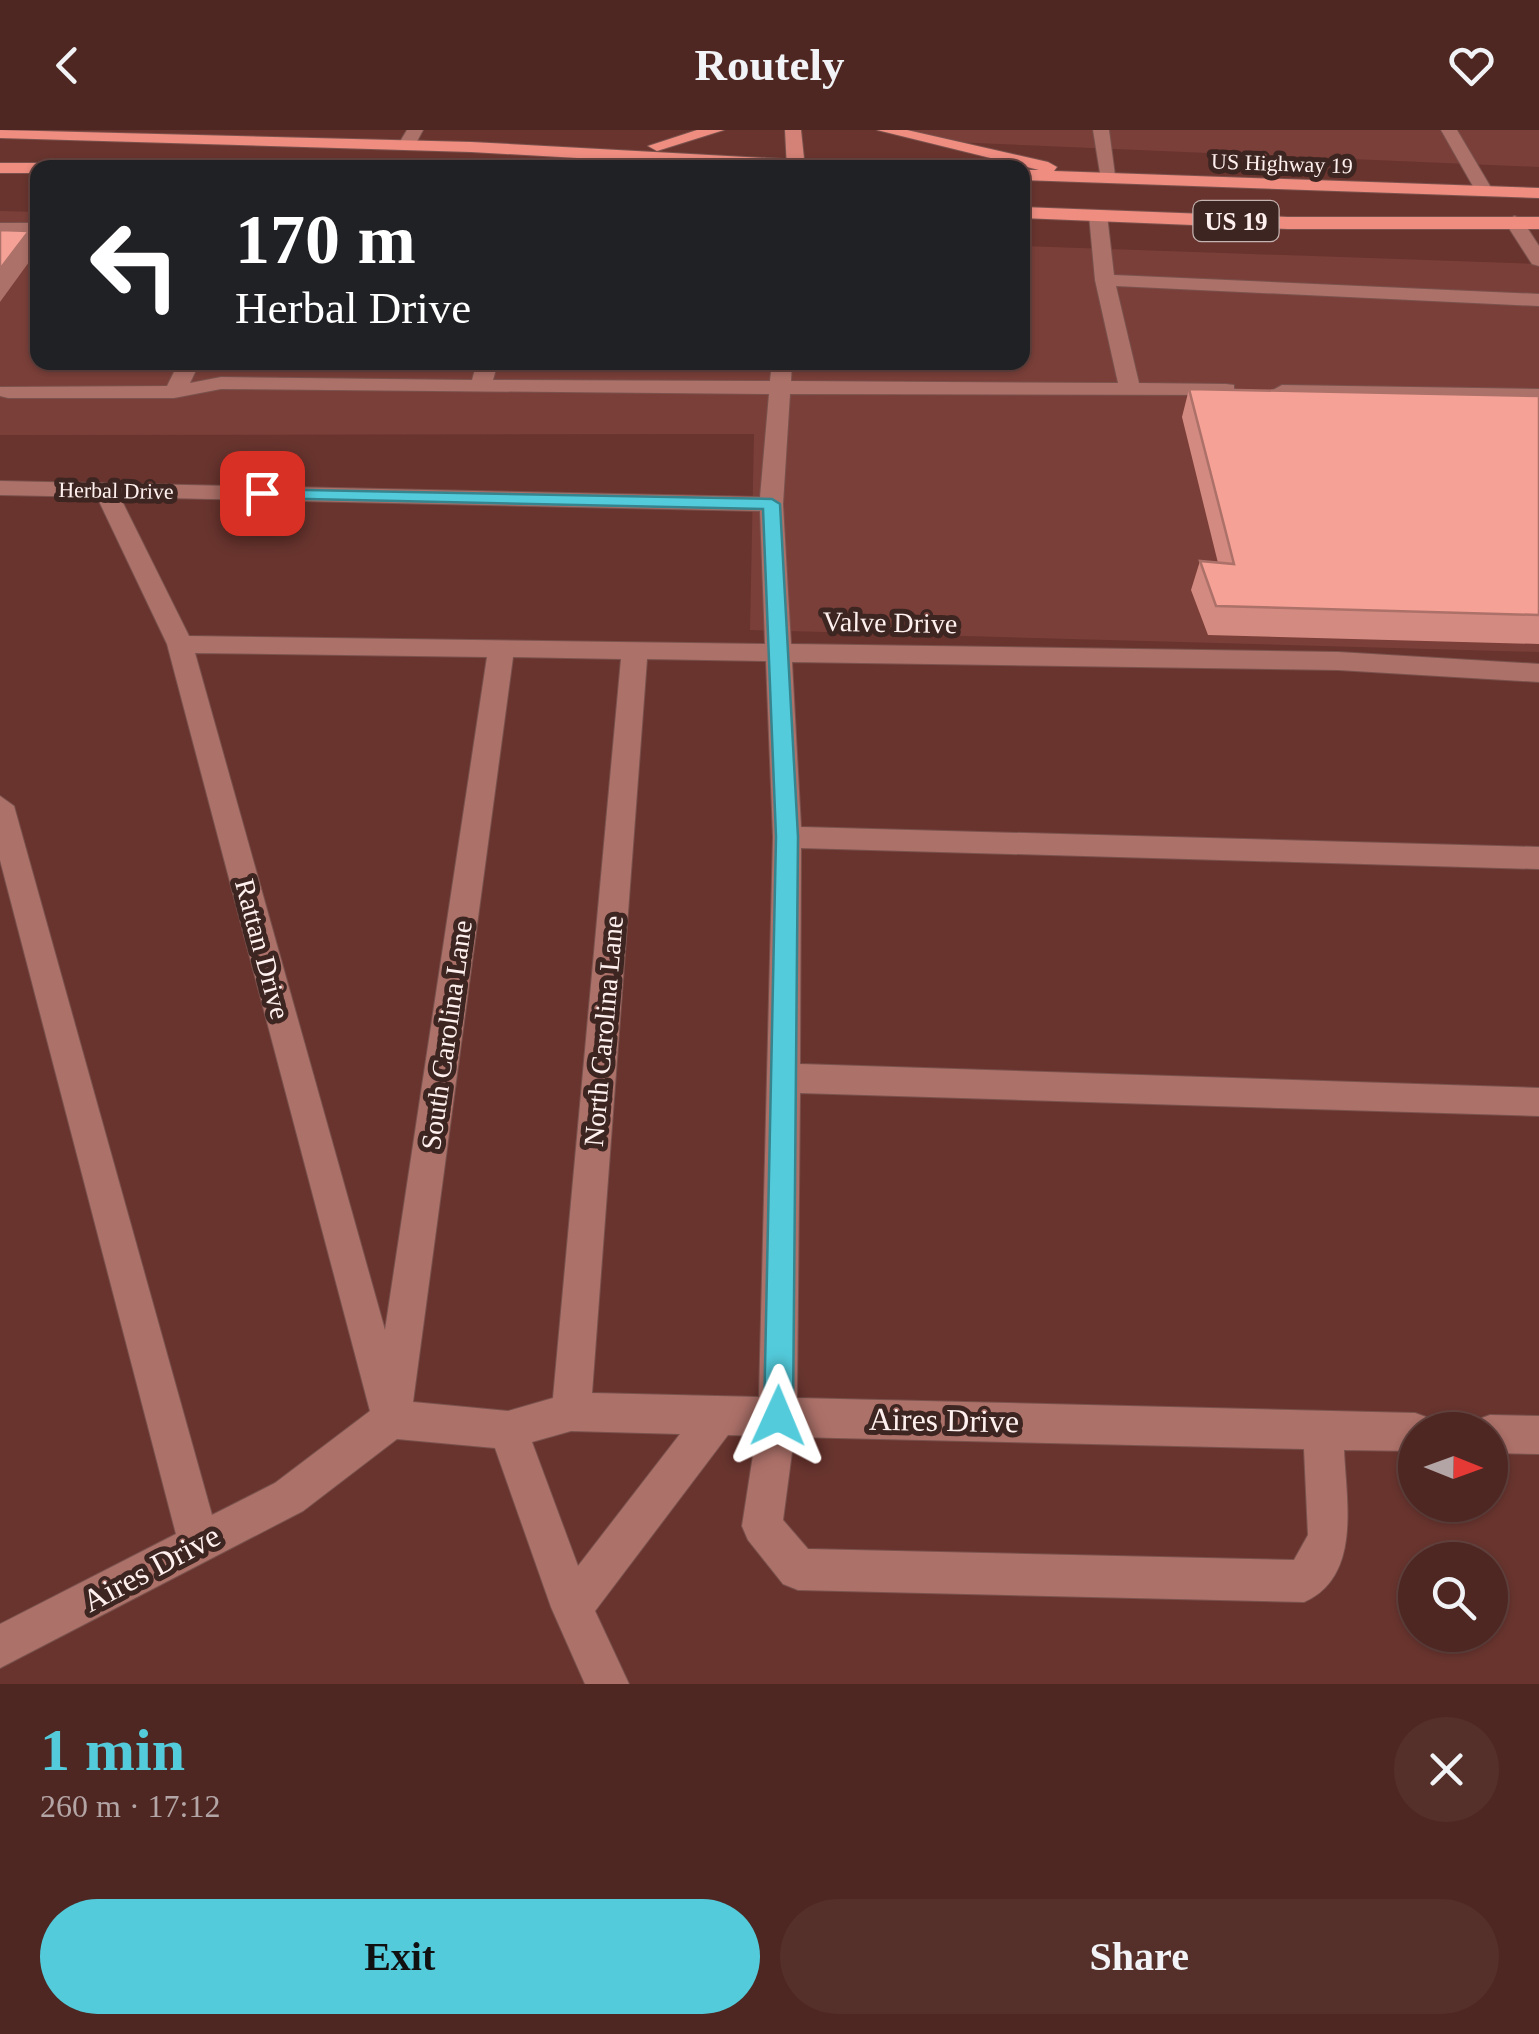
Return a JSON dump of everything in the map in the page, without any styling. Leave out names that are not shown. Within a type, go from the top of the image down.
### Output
[{"type":"highway","points":[[590,154],[668,145],[716,130]]},
{"type":"highway","points":[[884,130],[1008,160]]},
{"type":"highway","points":[[0,133],[218,134],[254,140]]},
{"type":"highway","points":[[0,145],[411,137],[693,160]]},
{"type":"highway","points":[[1030,164],[1110,179]]},
{"type":"highway","points":[[0,168],[30,168]]},
{"type":"highway","name":"US Highway 19","points":[[1030,175],[1539,192]]},
{"type":"highway","name":"US 19","points":[[1030,212],[1288,223],[1539,222]]},
{"type":"main road","points":[[793,130],[796,160]]},
{"type":"street","points":[[1101,130],[1110,179]]},
{"type":"street","points":[[1449,130],[1484,191]]},
{"type":"street","points":[[1098,216],[1105,280],[1130,390]]},
{"type":"street","points":[[1514,222],[1539,260]]},
{"type":"street","points":[[0,229],[30,230]]},
{"type":"street","points":[[1105,280],[1539,300]]},
{"type":"street","points":[[174,392],[186,370]]},
{"type":"street","points":[[481,386],[486,370]]},
{"type":"street","points":[[8,392],[174,392],[221,383],[481,386],[700,374],[781,374],[1130,390],[1539,395]]},
{"type":"street","points":[[781,374],[772,504],[787,837],[784,1078],[778,1416],[762,1526],[798,1569],[1304,1581],[1322,1558],[1328,1535],[1322,1430]]},
{"type":"street","name":"Herbal Drive","points":[[0,488],[772,504]]},
{"type":"street","name":"Rattan Drive","points":[[105,490],[180,644],[391,1418]]},
{"type":"street","name":"Valve Drive","points":[[180,644],[1338,660],[1539,673]]},
{"type":"street","name":"South Carolina Lane","points":[[391,1418],[501,650]]},
{"type":"street","name":"North Carolina Lane","points":[[571,1412],[635,650]]},
{"type":"street","points":[[0,806],[199,1542]]},
{"type":"street","points":[[787,837],[1539,858]]},
{"type":"street","points":[[784,1078],[1539,1102]]},
{"type":"street","name":"Aires Drive","points":[[0,1647],[289,1497],[391,1418],[508,1430],[571,1412],[1398,1432]]},
{"type":"street","points":[[572,1606],[717,1418]]},
{"type":"street","points":[[508,1430],[572,1606],[607,1684]]},
{"type":"street","points":[[1508,1434],[1539,1435]]},
{"type":"shaded area","points":[[908,130],[1539,130],[1539,167],[951,142]]},
{"type":"shaded area","points":[[0,211],[30,212],[30,370],[1030,370],[1030,246],[1539,264],[1539,652],[750,630],[754,434],[0,435]]},
{"type":"building","points":[[0,230],[29,231],[0,269]]},
{"type":"building","points":[[1189,389],[1539,396],[1539,615],[1216,606],[1200,561],[1234,564]]},
{"type":"route","points":[[262,493],[772,504],[787,837],[778,1416]]}]
